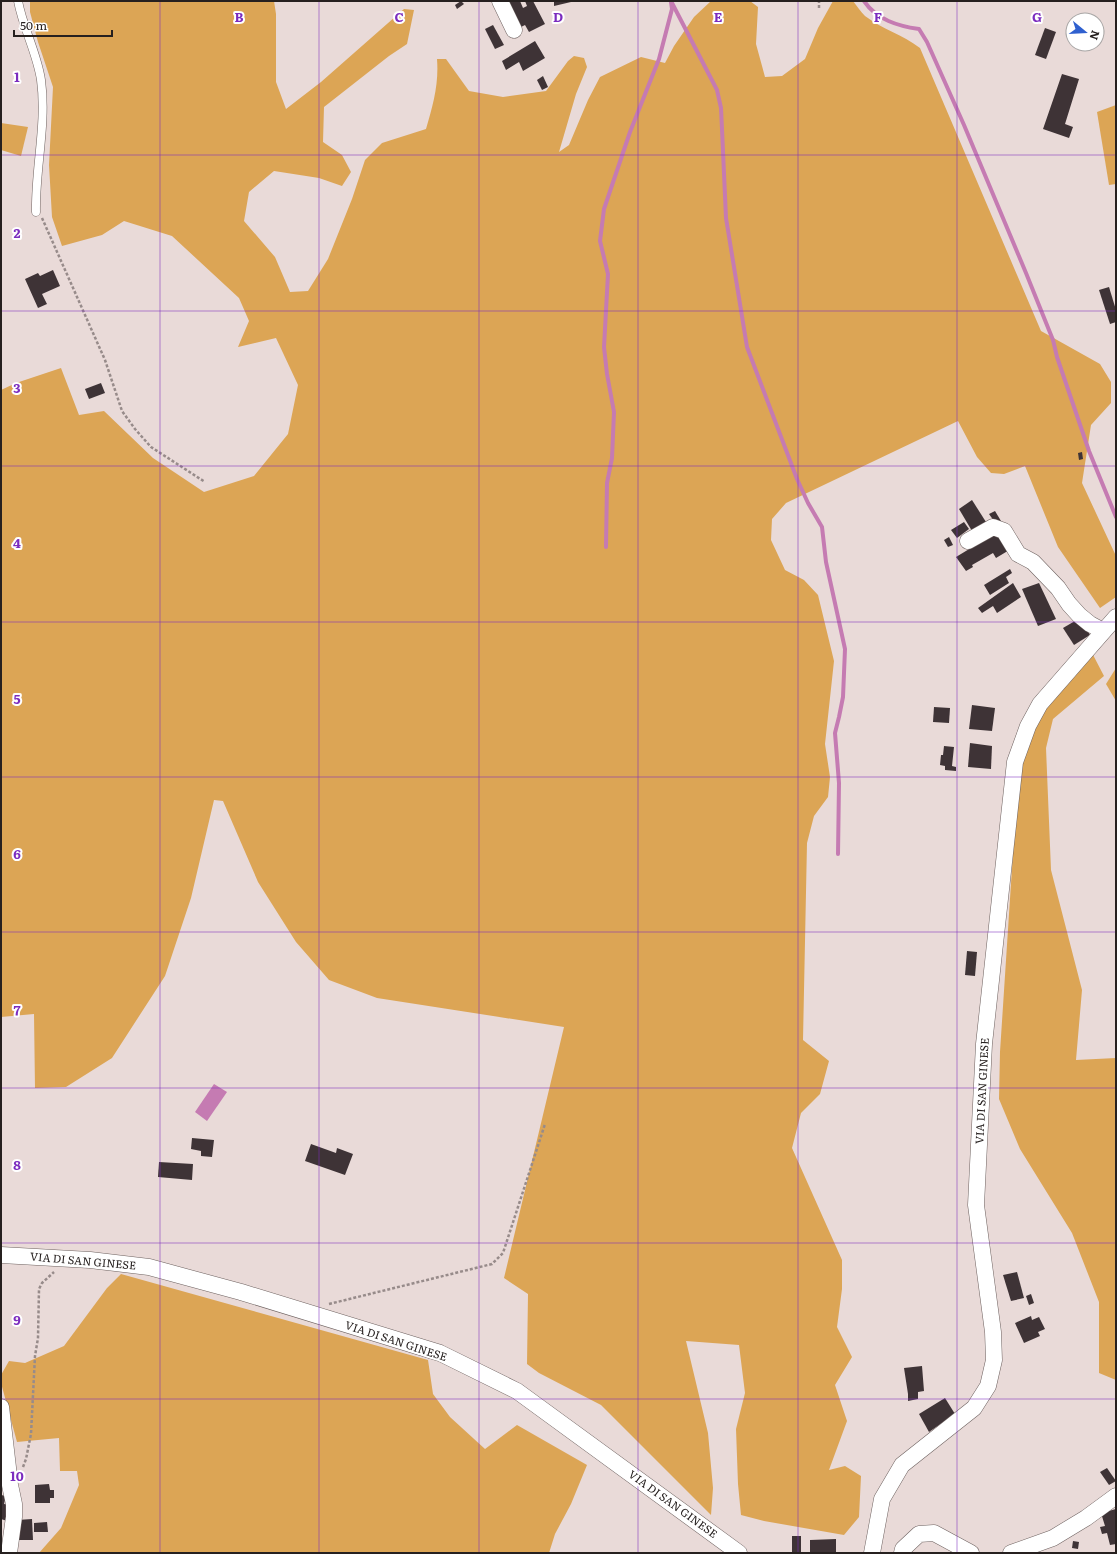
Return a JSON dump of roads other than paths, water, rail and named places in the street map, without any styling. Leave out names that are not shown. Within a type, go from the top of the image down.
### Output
[{"type":"street","points":[[500,1],[514,30]]},
{"type":"street","points":[[968,541],[993,527],[1004,530],[1018,554],[1033,562],[1049,578],[1079,615],[1090,624],[1103,631]]},
{"type":"street","name":"VIA DI SAN GINESE","points":[[872,1553],[882,1499],[902,1465],[974,1408],[988,1386],[994,1360],[993,1332],[976,1205],[984,1044],[1015,762],[1028,726],[1040,704],[1116,617]]},
{"type":"street","name":"VIA DI SAN GINESE","points":[[1,1255],[90,1260],[149,1267],[241,1292],[440,1353],[517,1391],[739,1553]]},
{"type":"street","points":[[1,1407],[10,1485],[14,1504],[14,1516],[9,1553]]},
{"type":"street","points":[[1012,1553],[1053,1538],[1086,1518],[1116,1495]]},
{"type":"street","points":[[902,1553],[903,1550],[919,1534],[934,1533],[971,1553]]},
{"type":"lane","points":[[18,1],[21,18],[37,60],[42,81],[42,118],[36,191],[36,212]]},
{"type":"waterway","points":[[671,1],[717,90],[721,108],[726,218],[747,347],[797,479],[808,503],[822,527],[826,562],[845,649],[843,697],[835,733],[839,783],[838,854]]},
{"type":"waterway","points":[[864,1],[869,8],[888,21],[919,29],[927,42],[964,125],[1053,340],[1057,357],[1089,451],[1116,517]]},
{"type":"waterway","points":[[606,547],[607,483],[612,458],[614,412],[604,347],[608,274],[600,241],[604,209],[630,132],[659,59],[672,9],[671,2]]}]
